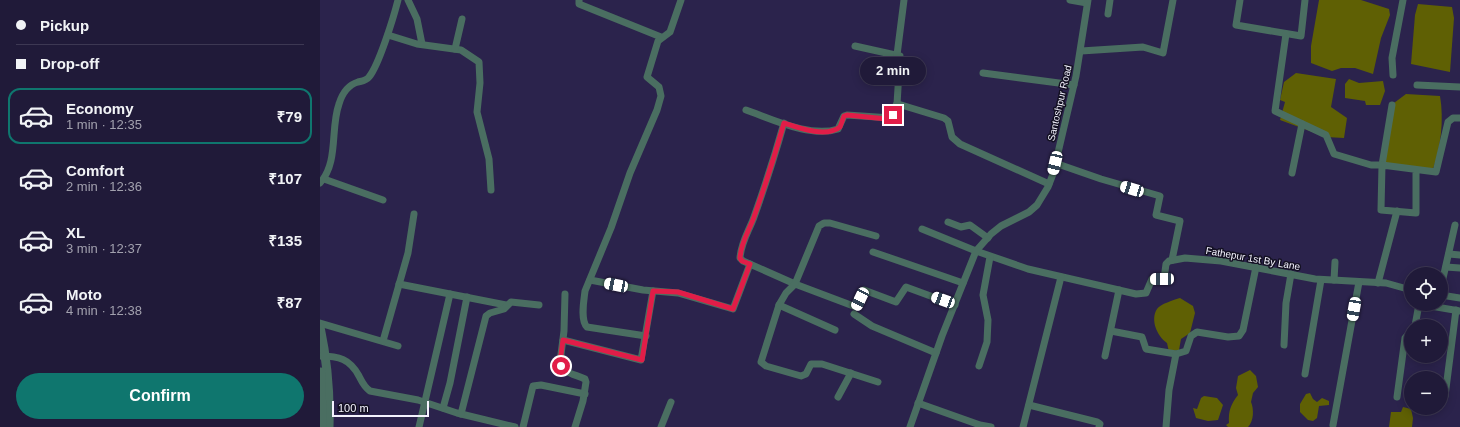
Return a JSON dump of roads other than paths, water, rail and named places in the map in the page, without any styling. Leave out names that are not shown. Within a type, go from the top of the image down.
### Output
[{"type":"street","points":[[383,200],[322,181],[332,152],[334,122],[341,98],[348,88],[369,78],[388,35],[398,0]]},
{"type":"street","points":[[408,0],[417,19],[422,44]]},
{"type":"street","points":[[579,0],[579,4],[661,37]]},
{"type":"street","points":[[646,336],[594,329],[584,324],[584,298],[611,228],[632,167],[660,103],[659,87],[647,77],[661,37],[670,32],[681,0]]},
{"type":"street","points":[[746,110],[812,131],[834,130],[840,127],[844,116],[847,115],[891,118],[897,104],[900,59],[897,54],[904,0]]},
{"type":"street","points":[[1070,0],[1087,2]]},
{"type":"street","points":[[1108,14],[1110,0]]},
{"type":"street","points":[[1081,51],[1143,47],[1163,53],[1173,0]]},
{"type":"street","points":[[1240,0],[1236,25],[1301,36],[1305,0]]},
{"type":"street","points":[[1393,75],[1392,58],[1403,0]]},
{"type":"street","name":"Santoshpur Road","points":[[910,427],[936,353],[976,251],[1001,226],[1033,209],[1049,184],[1074,85],[1081,51],[1087,2]]},
{"type":"street","points":[[455,49],[462,19]]},
{"type":"street","points":[[1286,34],[1274,108],[1278,114],[1326,135],[1334,154],[1340,157],[1371,165],[1436,172],[1448,122],[1453,118],[1460,118]]},
{"type":"street","points":[[388,35],[417,44],[460,50],[479,62],[480,83],[476,112],[489,160],[491,190]]},
{"type":"street","points":[[855,46],[897,54]]},
{"type":"street","points":[[983,73],[1074,85]]},
{"type":"street","points":[[1417,85],[1460,87]]},
{"type":"street","points":[[897,104],[944,118],[948,121],[952,137],[960,144],[1049,184]]},
{"type":"street","points":[[1392,105],[1382,165],[1381,210],[1416,213],[1416,171]]},
{"type":"street","points":[[784,123],[760,200],[740,252],[740,258],[742,261],[795,284],[856,307],[864,290],[896,302],[906,287],[956,305]]},
{"type":"street","points":[[1292,173],[1302,124]]},
{"type":"street","points":[[922,229],[976,251],[1028,269],[1136,294],[1146,293],[1150,281],[1164,278],[1166,264],[1172,260],[1180,221],[1156,215],[1160,196],[1101,179],[1055,163]]},
{"type":"street","points":[[1378,283],[1397,211]]},
{"type":"street","points":[[383,342],[408,253],[414,214]]},
{"type":"street","points":[[948,222],[961,227],[970,225],[988,238]]},
{"type":"street","points":[[876,236],[830,224],[821,224],[795,284],[786,292],[779,305],[761,358],[763,365],[800,376],[806,374],[809,366],[815,364],[851,373],[878,382]]},
{"type":"street","points":[[1446,267],[1455,225]]},
{"type":"street","points":[[873,252],[963,283]]},
{"type":"street","points":[[1449,254],[1460,255]]},
{"type":"street","points":[[979,366],[987,342],[988,320],[984,295],[990,256]]},
{"type":"street","name":"Fathepur 1st By Lane","points":[[1172,260],[1185,258],[1221,261],[1321,280],[1378,283],[1404,289]]},
{"type":"street","points":[[1334,280],[1335,262]]},
{"type":"street","points":[[590,280],[653,291],[678,292],[733,309],[750,264]]},
{"type":"street","points":[[1111,331],[1142,337],[1146,350],[1176,354],[1186,350],[1192,336],[1197,332],[1228,337],[1239,336],[1243,330],[1256,267]]},
{"type":"street","points":[[1448,267],[1460,268]]},
{"type":"street","points":[[1284,345],[1286,303],[1290,274]]},
{"type":"street","points":[[1023,427],[1061,277]]},
{"type":"street","points":[[1305,374],[1321,280]]},
{"type":"street","points":[[1333,425],[1359,282]]},
{"type":"street","points":[[399,284],[506,305]]},
{"type":"street","points":[[1105,356],[1119,290]]},
{"type":"street","points":[[563,340],[642,360],[653,291]]},
{"type":"street","points":[[419,427],[450,294]]},
{"type":"street","points":[[565,294],[563,340],[560,362],[564,370],[585,379],[585,394],[575,427]]},
{"type":"street","points":[[1448,296],[1460,298]]},
{"type":"street","points":[[443,408],[450,383],[467,297]]},
{"type":"street","points":[[460,414],[484,320],[490,313],[504,309],[506,305],[511,302],[539,305]]},
{"type":"street","points":[[779,305],[835,330]]},
{"type":"street","points":[[1448,309],[1458,311],[1448,376]]},
{"type":"street","points":[[854,314],[872,326],[936,353]]},
{"type":"street","points":[[320,323],[398,346]]},
{"type":"street","points":[[320,327],[322,356],[322,427]]},
{"type":"street","points":[[1397,397],[1404,345]]},
{"type":"street","points":[[1166,427],[1169,390],[1176,354]]},
{"type":"street","points":[[322,356],[344,359],[350,363],[365,388],[370,391],[425,402],[460,414],[515,427]]},
{"type":"street","points":[[322,356],[330,401],[329,427]]},
{"type":"street","points":[[838,397],[851,373]]},
{"type":"street","points":[[523,427],[533,386],[536,385],[585,394]]},
{"type":"street","points":[[661,427],[671,402]]},
{"type":"street","points":[[918,403],[980,425],[992,427]]},
{"type":"street","points":[[1029,405],[1097,422],[1100,424],[1099,427]]}]
